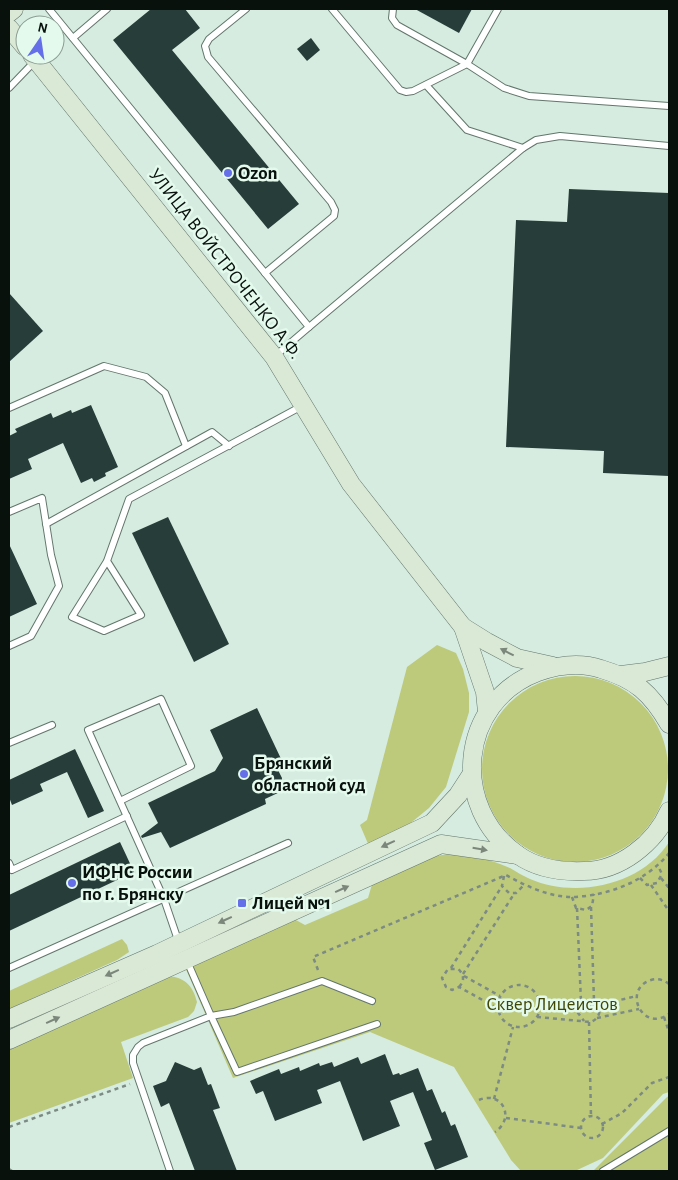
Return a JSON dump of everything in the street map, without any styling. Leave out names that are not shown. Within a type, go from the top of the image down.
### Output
[{"type":"main road","points":[[9,13],[14,9]]},
{"type":"main road","name":"УЛИЦА ВОЙСТРОЧЕНКО А.Ф.","points":[[40,65],[274,357],[352,484],[463,627]]},
{"type":"main road","points":[[463,627],[517,658],[553,666],[588,665],[621,675],[641,687],[657,704],[669,724]]},
{"type":"main road","points":[[463,627],[485,692],[487,712]]},
{"type":"main road","points":[[553,666],[524,677],[504,692],[487,712],[474,742],[471,775],[481,814],[494,834],[518,855],[540,866],[564,872],[588,871],[611,866],[633,855],[651,839],[665,820],[669,811]]},
{"type":"main road","points":[[621,675],[669,666]]},
{"type":"main road","points":[[9,1019],[156,954],[432,823],[458,796],[471,775]]},
{"type":"main road","points":[[9,1040],[441,844],[518,855]]},
{"type":"lane","points":[[49,9],[309,327]]},
{"type":"lane","points":[[73,38],[107,9]]},
{"type":"lane","points":[[246,9],[209,39],[205,46],[208,57],[331,202],[335,210],[334,216],[265,273]]},
{"type":"lane","points":[[332,9],[400,90],[406,92],[413,91],[467,64],[498,9]]},
{"type":"lane","points":[[393,9],[392,18],[397,25],[467,64],[504,88],[529,96],[669,106]]},
{"type":"lane","points":[[9,88],[24,65]]},
{"type":"lane","points":[[426,85],[467,130],[523,148]]},
{"type":"lane","points":[[274,357],[523,148],[536,140],[560,136],[669,146]]},
{"type":"lane","points":[[9,408],[104,366],[146,377],[165,393],[186,446]]},
{"type":"lane","points":[[107,561],[141,615],[104,631],[72,618],[107,561],[129,500],[303,406]]},
{"type":"lane","points":[[46,524],[212,432],[229,446]]},
{"type":"lane","points":[[9,512],[42,498],[59,586],[31,636],[9,646]]},
{"type":"lane","points":[[120,801],[191,766],[161,699],[88,730],[164,899],[186,960],[237,1072],[377,1024]]},
{"type":"lane","points":[[9,743],[52,725]]},
{"type":"lane","points":[[9,863],[12,870],[127,816]]},
{"type":"lane","points":[[9,968],[288,844]]},
{"type":"lane","points":[[170,1171],[133,1063],[133,1055],[138,1047],[143,1043],[211,1016],[234,1012],[322,981],[372,1001]]},
{"type":"lane","points":[[603,1171],[669,1131]]},
{"type":"path","points":[[322,981],[313,956],[506,875],[524,885],[551,894],[572,896],[594,894],[614,889],[640,878],[658,866],[669,853]]},
{"type":"path","points":[[658,866],[661,871],[661,878],[669,888]]},
{"type":"path","points":[[504,876],[502,886],[451,968],[443,974],[442,981],[449,989],[456,989],[463,982],[463,975],[514,894],[524,885]]},
{"type":"path","points":[[640,878],[644,883],[651,885],[657,883],[661,878]]},
{"type":"path","points":[[651,885],[669,911]]},
{"type":"path","points":[[502,886],[506,892],[514,894]]},
{"type":"path","points":[[594,894],[591,907],[594,1001]]},
{"type":"path","points":[[572,896],[574,905],[577,908],[581,1002],[578,1008],[579,1016],[584,1021]]},
{"type":"path","points":[[577,908],[582,910],[591,907]]},
{"type":"path","points":[[451,968],[458,969],[463,975],[500,996]]},
{"type":"path","points":[[669,984],[661,980],[648,981],[642,985],[637,996],[639,1009],[649,1018],[655,1019],[669,1014]]},
{"type":"path","points":[[459,987],[497,1008],[503,1021],[513,1026],[523,1027],[530,1024],[537,1017],[540,1005],[536,994],[531,989],[525,986],[511,986],[500,996],[497,1008]]},
{"type":"path","points":[[598,1005],[637,996]]},
{"type":"path","points":[[581,1002],[594,1001],[598,1005],[600,1012],[597,1018]]},
{"type":"path","points":[[540,1005],[578,1008]]},
{"type":"path","points":[[537,1017],[589,1022],[597,1018],[639,1009]]},
{"type":"path","points":[[664,1017],[669,1032]]},
{"type":"path","points":[[589,1022],[591,1117]]},
{"type":"path","points":[[494,1099],[513,1026]]},
{"type":"path","points":[[602,1124],[622,1113],[652,1083],[669,1077]]},
{"type":"path","points":[[9,1127],[138,1081]]},
{"type":"path","points":[[479,1100],[494,1099],[505,1110],[506,1118],[503,1126],[494,1132]]},
{"type":"path","points":[[591,1117],[597,1118],[602,1124],[599,1136],[592,1138],[585,1136],[581,1128],[584,1120],[591,1117]]},
{"type":"path","points":[[506,1118],[581,1128]]},
{"type":"green space","points":[[437,645],[456,653],[463,669],[469,693],[469,712],[446,787],[429,808],[407,826],[369,846],[360,825],[367,820],[407,667]]},
{"type":"green space","points":[[575,676],[611,683],[641,703],[661,733],[668,769],[661,805],[641,835],[611,855],[575,862],[539,855],[509,835],[489,805],[482,769],[489,733],[509,703],[539,683]]},
{"type":"green space","name":"Сквер Лицеистов","points":[[669,842],[669,1092],[663,1094],[603,1158],[575,1171],[521,1171],[511,1160],[454,1067],[370,1032],[233,1078],[185,967],[294,919],[305,925],[368,898],[373,881],[408,865],[433,857],[457,854],[470,855],[501,864],[530,879],[548,885],[567,888],[587,887],[607,884],[625,878],[642,869],[657,857]]},
{"type":"green space","points":[[122,939],[127,945],[129,952],[117,960],[9,1009],[9,991]]},
{"type":"green space","points":[[167,976],[178,978],[187,983],[193,991],[197,1002],[194,1011],[188,1017],[121,1042],[133,1078],[9,1123],[9,1046]]},
{"type":"green space","points":[[669,1096],[669,1171],[593,1171],[667,1097]]},
{"type":"building","points":[[151,9],[185,9],[200,28],[172,50],[299,204],[268,229],[113,40]]},
{"type":"building","points":[[415,9],[472,9],[459,33]]},
{"type":"building","points":[[311,38],[320,50],[307,61],[297,49]]},
{"type":"building","points":[[569,189],[669,193],[669,476],[603,473],[604,451],[506,447],[516,220],[567,222]]},
{"type":"building","points":[[9,293],[43,331],[9,362]]},
{"type":"building","points":[[91,405],[118,467],[105,473],[106,476],[94,482],[92,478],[81,483],[63,443],[28,459],[32,469],[9,479],[9,436],[17,432],[15,429],[51,413],[53,418],[71,410],[72,413]]},
{"type":"building","points":[[168,517],[229,644],[194,662],[132,533]]},
{"type":"building","points":[[9,544],[37,604],[9,617]]},
{"type":"building","name":"Брянский областной суд","points":[[257,708],[283,763],[276,766],[282,778],[280,792],[265,799],[266,804],[170,848],[161,832],[142,838],[141,836],[158,823],[148,803],[215,771],[223,758],[210,730]]},
{"type":"building","points":[[75,749],[104,811],[88,818],[67,772],[40,784],[43,791],[12,805],[9,797],[9,780]]},
{"type":"building","name":"ИФНС России по г. Брянску","points":[[120,842],[134,872],[9,931],[9,895]]},
{"type":"building","points":[[385,1054],[393,1075],[399,1073],[400,1075],[418,1068],[427,1091],[432,1089],[442,1113],[445,1111],[451,1126],[455,1124],[468,1157],[435,1170],[424,1143],[432,1140],[413,1092],[390,1101],[400,1126],[363,1141],[340,1081],[317,1090],[322,1103],[275,1121],[263,1091],[256,1094],[250,1081],[279,1069],[281,1074],[299,1067],[300,1071],[319,1063],[320,1066],[332,1062],[334,1067],[358,1057],[361,1064]]},
{"type":"building","points":[[175,1062],[194,1070],[201,1067],[208,1085],[211,1084],[220,1108],[213,1110],[237,1171],[195,1171],[169,1103],[161,1107],[153,1086],[166,1081]]},
{"type":"place","name":"Ozon","points":[[228,173]]},
{"type":"place","name":"Брянский областной суд","points":[[244,774]]},
{"type":"place","name":"ИФНС России по г. Брянску","points":[[72,883]]},
{"type":"place","name":"Лицей №1","points":[[242,903]]}]
